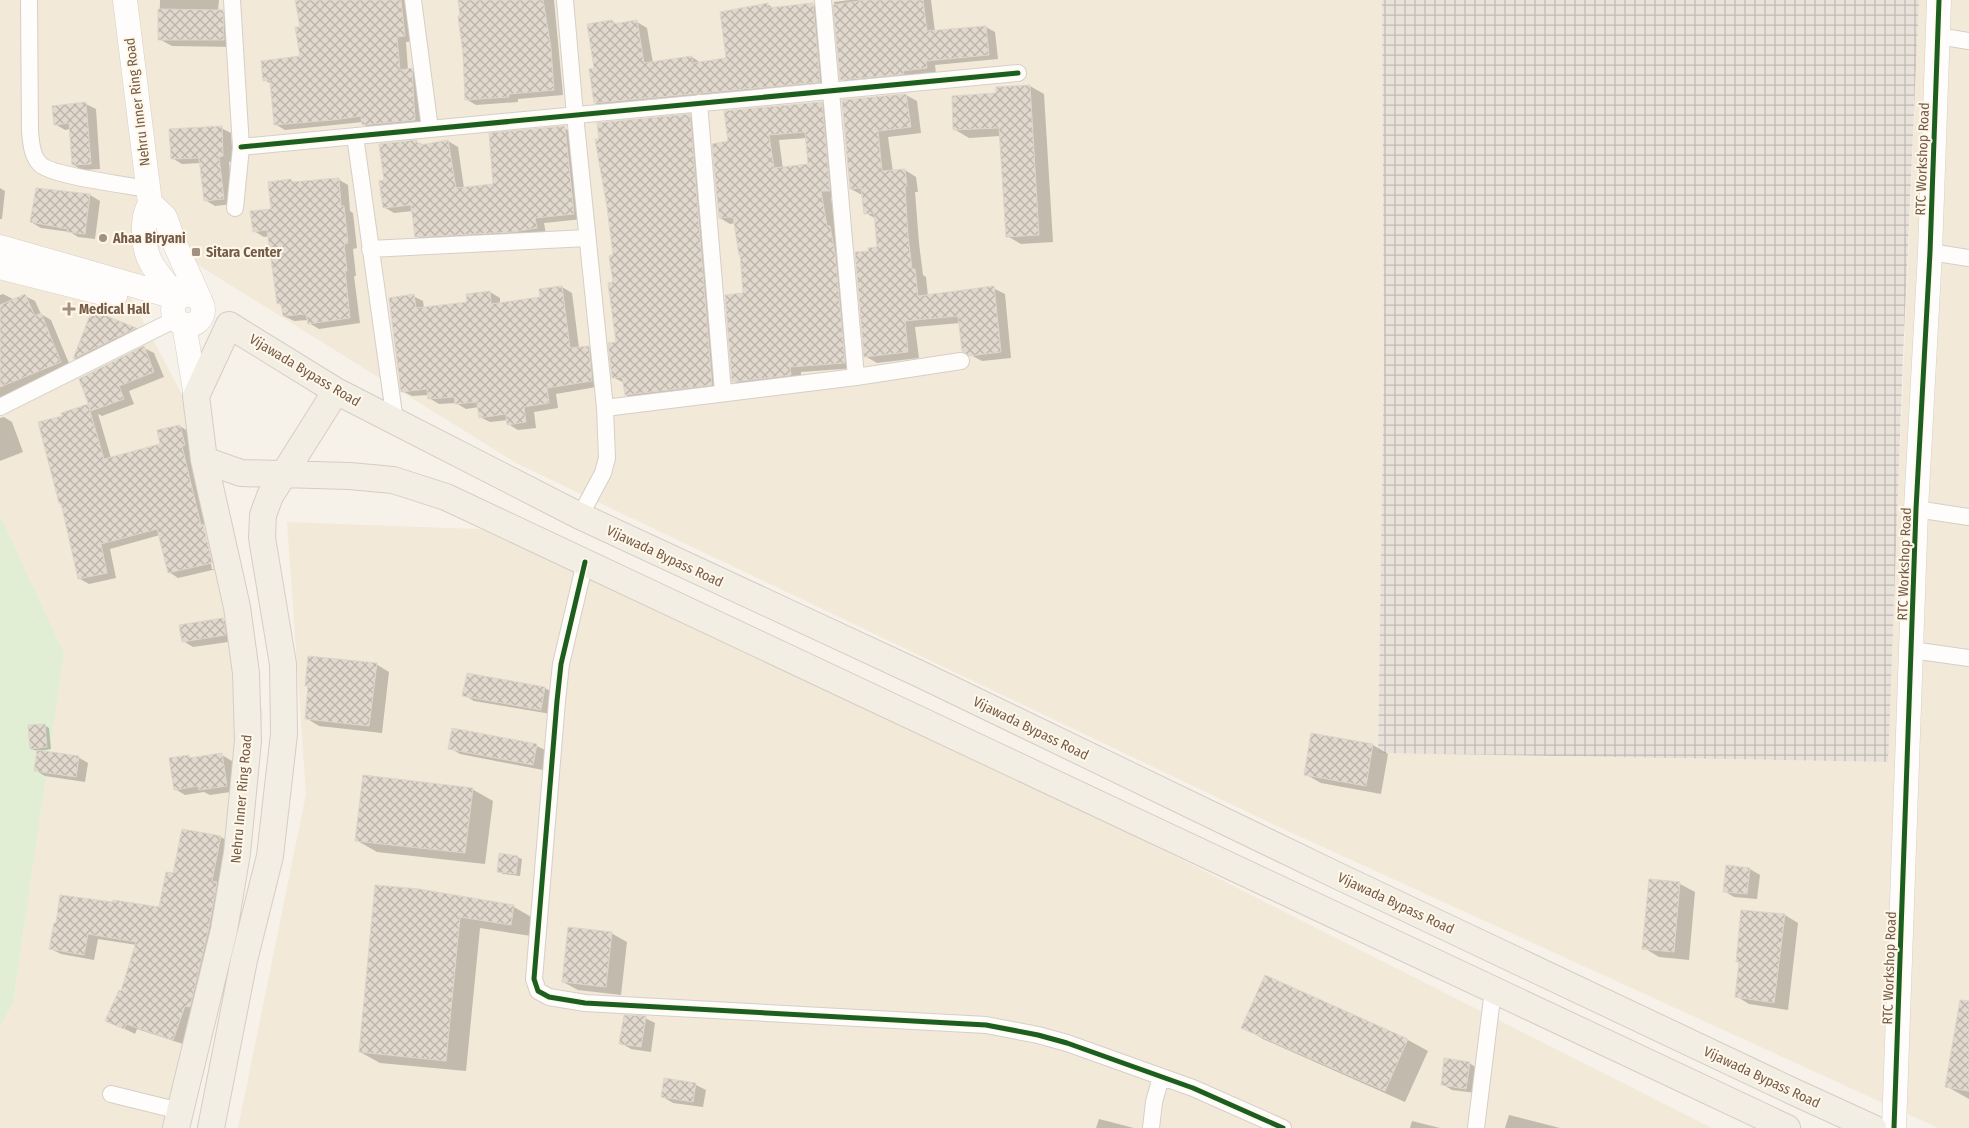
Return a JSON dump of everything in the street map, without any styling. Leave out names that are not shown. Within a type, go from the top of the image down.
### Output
[{"type":"main road","name":"Vijawada Bypass Road","points":[[229,325],[336,391],[580,516],[922,675],[1336,875],[1792,1092],[1873,1128]]},
{"type":"main road","points":[[196,396],[229,325]]},
{"type":"main road","points":[[211,1128],[244,960],[270,856],[282,743],[283,664],[262,538],[263,515],[268,502],[285,473],[336,391]]},
{"type":"main road","name":"Nehru Inner Ring Road","points":[[178,1120],[224,930],[236,853],[248,741],[246,673],[237,607],[204,460],[196,396]]},
{"type":"main road","points":[[204,460],[241,472],[350,476],[402,483],[446,497],[1787,1128]]},
{"type":"street","points":[[29,0],[30,131],[32,151],[41,165],[56,172],[148,196],[165,217],[174,242],[186,310],[196,396]]},
{"type":"street","name":"Nehru Inner Ring Road","points":[[124,0],[148,196]]},
{"type":"street","points":[[232,0],[241,147],[235,208]]},
{"type":"street","points":[[413,0],[430,129]]},
{"type":"street","points":[[565,0],[574,115],[605,408],[607,458],[603,473],[580,516]]},
{"type":"street","points":[[823,0],[856,376]]},
{"type":"street","name":"RTC Workshop Road","points":[[1894,1128],[1916,509],[1930,252],[1939,0]]},
{"type":"street","points":[[1938,36],[1969,41]]},
{"type":"street","points":[[241,147],[1018,73]]},
{"type":"street","points":[[699,103],[723,392]]},
{"type":"street","points":[[355,136],[395,421]]},
{"type":"street","points":[[370,249],[587,238]]},
{"type":"street","name":"Vijawada Bypass Road","points":[[0,247],[229,325]]},
{"type":"street","points":[[1930,252],[1969,258]]},
{"type":"street","name":"Vijawada Bypass Road","points":[[0,266],[186,310]]},
{"type":"street","points":[[0,407],[186,310]]},
{"type":"street","points":[[605,408],[961,361]]},
{"type":"street","points":[[1916,509],[1969,517]]},
{"type":"street","points":[[585,562],[561,664],[534,979],[538,991],[549,997],[584,1003],[986,1025],[1038,1035],[1067,1043],[1194,1088],[1283,1128]]},
{"type":"street","points":[[1912,650],[1969,658]]},
{"type":"street","points":[[1476,1128],[1493,990]]},
{"type":"street","points":[[1151,1128],[1154,1102],[1160,1077]]},
{"type":"street","points":[[111,1094],[178,1120]]},
{"type":"shaded area","points":[[0,0],[1382,0],[1384,359],[1378,753],[1887,762],[1919,0],[1969,0],[1969,1128],[1938,1128],[1279,827],[516,463],[163,243],[128,292],[218,463],[263,716],[243,898],[175,1128],[0,1128],[0,1026],[13,1004],[64,653],[0,515]]},
{"type":"shaded area","points":[[1382,0],[1919,0],[1888,762],[1378,753],[1384,359]]},
{"type":"shaded area","points":[[287,522],[532,531],[1712,1128],[238,1128],[306,794]]},
{"type":"green space","points":[[0,515],[64,653],[13,1004],[0,1026]]},
{"type":"building","points":[[295,0],[401,0],[405,36],[397,37],[400,70],[412,68],[415,120],[362,125],[361,116],[274,125],[270,80],[263,81],[261,61],[300,56],[295,27],[300,27]]},
{"type":"building","points":[[458,0],[543,0],[551,48],[554,90],[509,94],[509,97],[465,100]]},
{"type":"building","points":[[865,0],[923,0],[927,31],[986,26],[989,55],[926,61],[927,68],[903,71],[904,74],[840,80],[833,5]]},
{"type":"building","points":[[768,3],[768,8],[813,3],[820,82],[594,103],[589,69],[594,68],[587,24],[612,20],[613,24],[637,20],[644,63],[692,56],[693,63],[726,58],[720,12]]},
{"type":"building","points":[[158,9],[223,10],[224,40],[158,40]]},
{"type":"building","points":[[1030,85],[1039,235],[1006,237],[999,128],[953,130],[952,96],[996,93],[996,87]]},
{"type":"building","points":[[906,94],[911,127],[878,131],[882,171],[905,169],[908,236],[918,296],[994,286],[1001,352],[969,356],[962,351],[958,316],[905,321],[908,352],[864,357],[855,252],[869,251],[868,248],[877,247],[874,213],[864,214],[861,188],[850,189],[842,100]]},
{"type":"building","points":[[86,102],[91,164],[72,165],[69,123],[54,125],[52,106]]},
{"type":"building","points":[[822,102],[830,191],[821,191],[827,226],[830,226],[835,253],[845,363],[790,367],[791,375],[732,382],[725,295],[743,293],[740,254],[733,217],[719,218],[712,144],[728,141],[724,111]],"holes":[[[805,132],[808,164],[774,168],[769,135]]]},
{"type":"building","points":[[690,114],[712,385],[625,395],[622,377],[612,378],[608,343],[616,342],[608,283],[613,282],[609,256],[613,255],[595,139],[599,139],[597,123]]},
{"type":"building","points":[[222,126],[223,156],[219,157],[224,199],[204,201],[199,158],[171,159],[169,129]]},
{"type":"building","points":[[565,126],[574,214],[535,218],[537,228],[513,232],[415,237],[411,205],[383,208],[379,181],[384,180],[379,144],[417,140],[417,143],[421,143],[421,145],[448,140],[456,188],[493,184],[489,133]]},
{"type":"building","points":[[339,178],[341,206],[344,206],[348,243],[344,244],[350,318],[308,324],[306,314],[283,316],[281,303],[277,304],[267,230],[253,232],[250,211],[271,209],[268,182],[291,179],[292,182]]},
{"type":"building","points":[[36,188],[90,194],[85,234],[67,232],[68,229],[30,222]]},
{"type":"building","points":[[562,286],[570,348],[589,346],[592,381],[547,388],[549,403],[524,407],[526,422],[507,425],[506,414],[479,418],[477,402],[455,404],[454,397],[428,399],[427,389],[401,392],[389,298],[414,294],[416,308],[467,302],[466,294],[490,291],[491,304],[540,297],[539,289]]},
{"type":"building","points":[[25,294],[35,316],[41,313],[61,362],[0,387],[0,305]]},
{"type":"building","points":[[92,310],[136,328],[73,359]]},
{"type":"building","points":[[144,346],[154,372],[119,386],[124,399],[91,411],[79,379]]},
{"type":"building","points":[[88,404],[104,459],[160,444],[157,430],[180,425],[185,445],[182,446],[212,563],[168,573],[157,529],[101,544],[107,573],[78,579],[61,503],[59,503],[38,422],[62,416],[61,413]]},
{"type":"building","points":[[223,618],[226,635],[182,642],[179,625]]},
{"type":"building","points":[[308,656],[377,663],[369,726],[305,719],[308,686],[305,686]]},
{"type":"building","points":[[467,673],[545,687],[541,710],[462,696]]},
{"type":"building","points":[[45,724],[47,747],[30,749],[28,725]]},
{"type":"building","points":[[452,728],[537,744],[533,765],[448,749]]},
{"type":"building","points":[[1311,733],[1373,744],[1366,786],[1304,775]]},
{"type":"building","points":[[37,750],[79,756],[76,777],[34,771]]},
{"type":"building","points":[[222,753],[227,786],[199,790],[198,786],[174,790],[169,758],[189,755],[189,758]]},
{"type":"building","points":[[363,775],[473,788],[465,853],[355,841]]},
{"type":"building","points":[[182,829],[221,836],[212,881],[217,882],[209,927],[190,1007],[185,1006],[173,1040],[126,1024],[124,1029],[105,1021],[119,990],[121,991],[136,942],[88,934],[84,955],[49,949],[54,923],[56,923],[60,895],[159,907],[166,872],[173,873]]},
{"type":"building","points":[[499,853],[518,856],[516,874],[497,872]]},
{"type":"building","points":[[1726,865],[1750,868],[1747,894],[1723,892]]},
{"type":"building","points":[[1649,879],[1680,882],[1674,952],[1642,949]]},
{"type":"building","points":[[375,885],[419,889],[514,905],[511,925],[460,917],[446,1061],[359,1052]]},
{"type":"building","points":[[1741,910],[1785,914],[1774,1003],[1735,997],[1739,962],[1736,962]]},
{"type":"building","points":[[568,927],[612,932],[606,987],[562,982]]},
{"type":"building","points":[[1265,975],[1408,1039],[1385,1091],[1241,1028]]},
{"type":"building","points":[[1960,1000],[1969,1001],[1969,1091],[1945,1087]]},
{"type":"building","points":[[624,1015],[646,1016],[641,1047],[619,1044]]},
{"type":"building","points":[[1444,1058],[1470,1062],[1466,1089],[1441,1085]]},
{"type":"building","points":[[664,1078],[696,1083],[693,1102],[661,1097]]},
{"type":"cycle path","points":[[1894,1128],[1916,509],[1930,252],[1939,0]]},
{"type":"cycle path","points":[[241,147],[1018,73]]},
{"type":"cycle path","points":[[585,562],[561,664],[534,979],[538,991],[549,997],[585,1003],[986,1025],[1038,1035],[1067,1043],[1193,1088],[1283,1128]]},
{"type":"place","name":"Ahaa Biryani","points":[[103,238]]},
{"type":"place","name":"Sitara Center","points":[[196,252]]},
{"type":"place","name":"Medical Hall","points":[[69,309]]}]
